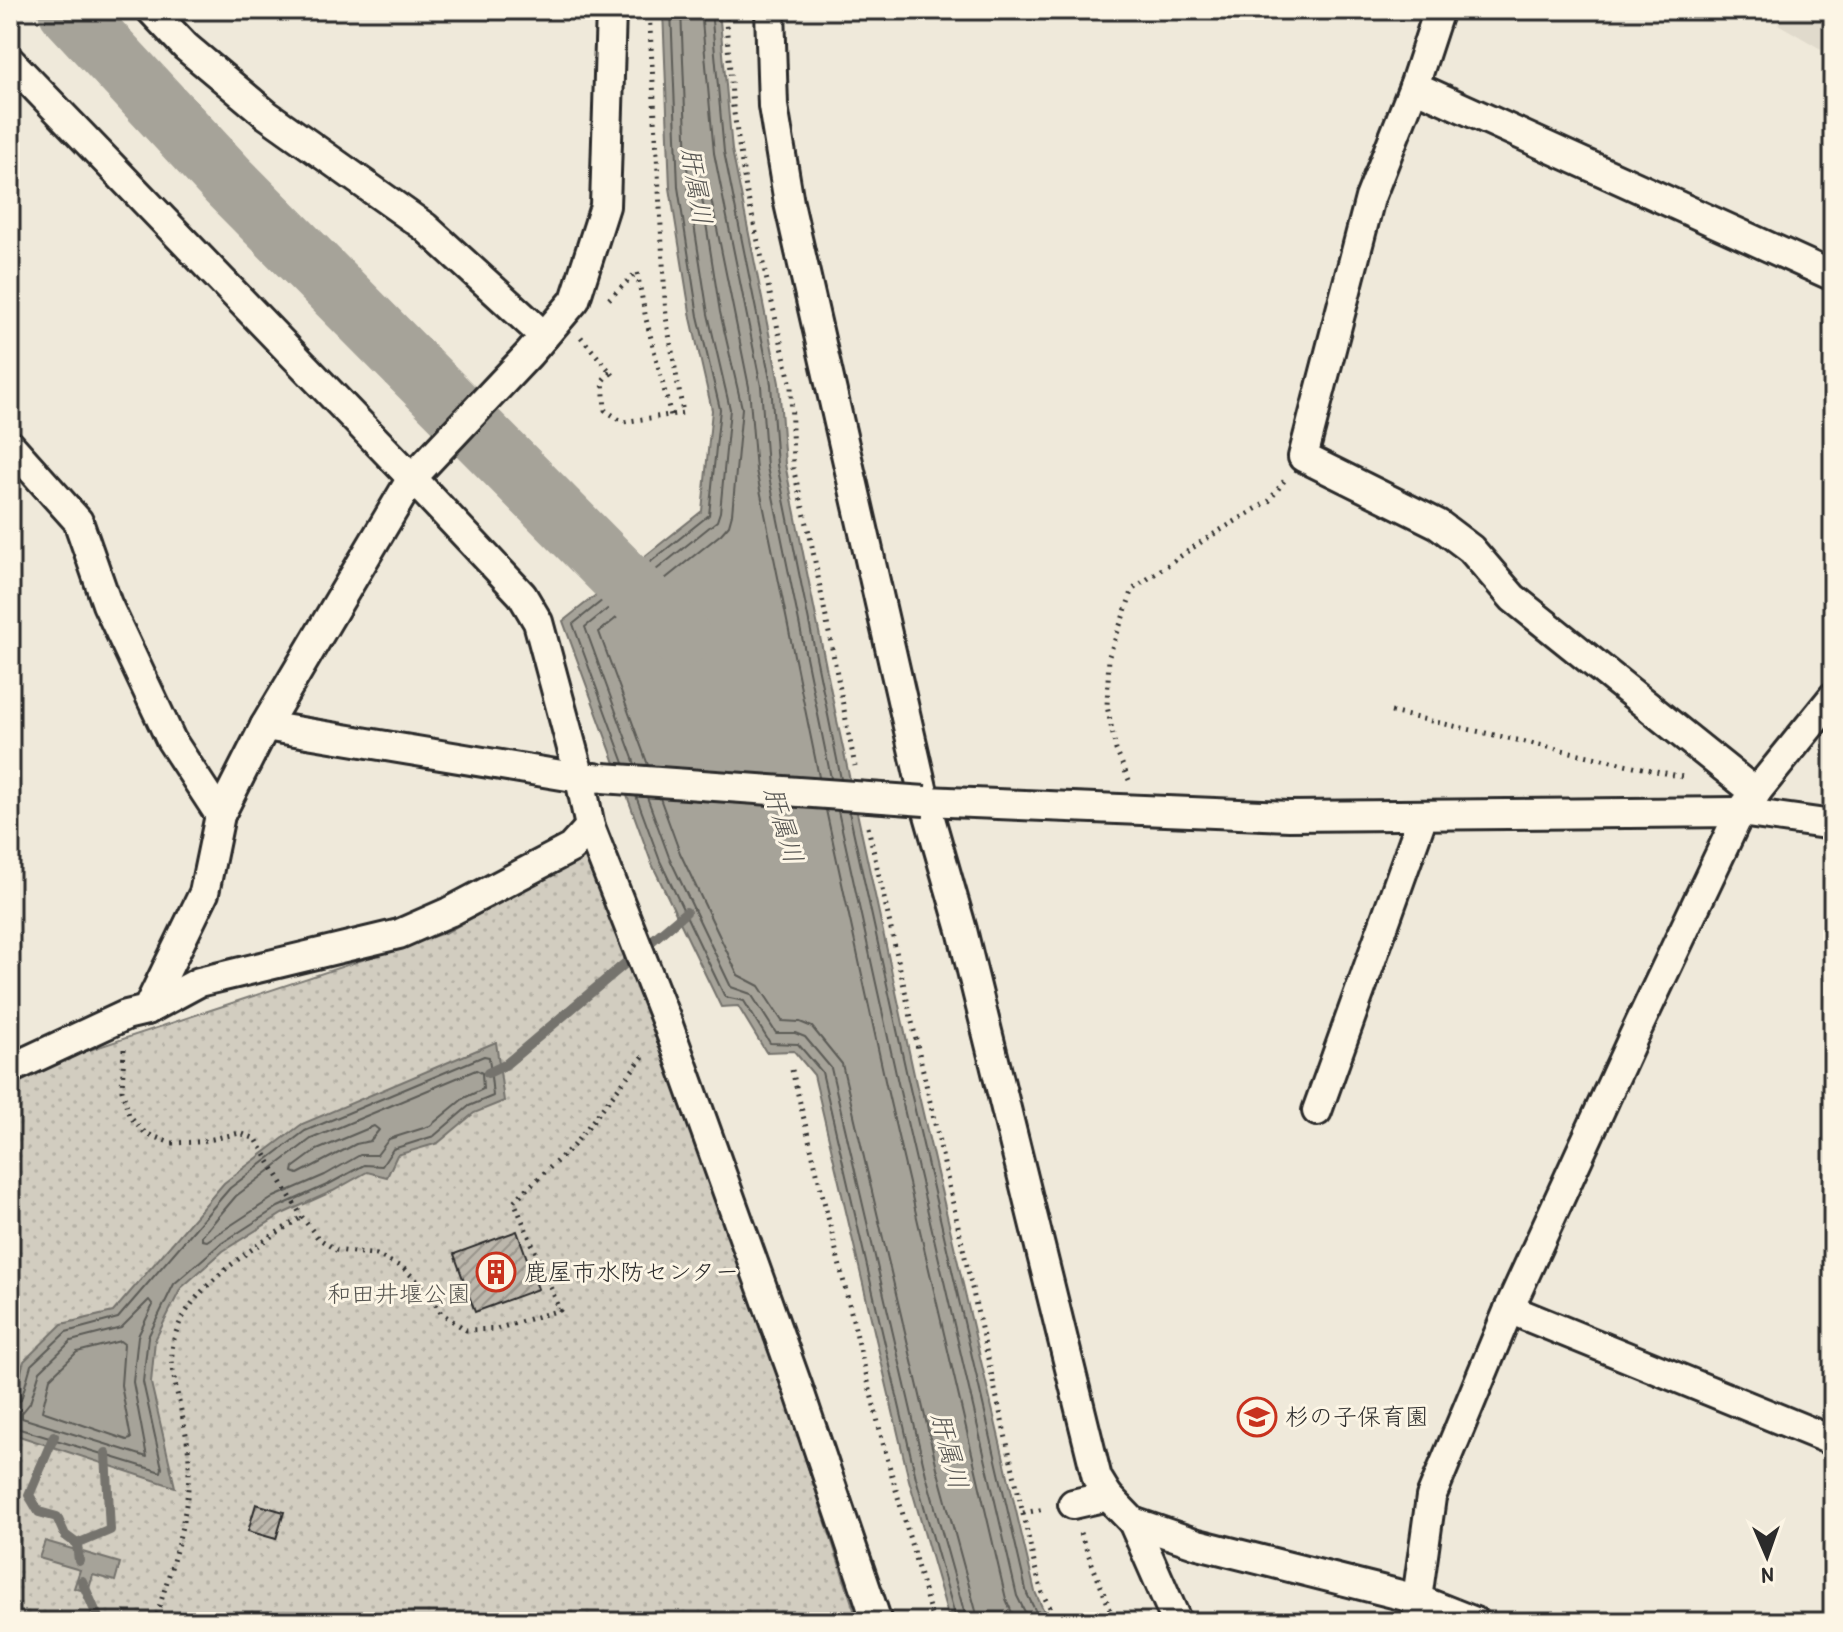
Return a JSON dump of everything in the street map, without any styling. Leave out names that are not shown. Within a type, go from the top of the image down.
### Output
[{"type":"street","points":[[151,10],[186,47],[267,115],[425,227],[537,345]]},
{"type":"street","points":[[137,1012],[204,893],[220,815],[265,726],[412,478],[575,300],[605,206],[611,10]]},
{"type":"street","points":[[770,10],[773,106],[789,203],[925,801],[962,930],[1097,1478],[1108,1496],[1133,1522],[1177,1622]]},
{"type":"street","points":[[1439,10],[1414,86],[1370,198],[1303,457],[1438,524],[1471,549],[1513,598],[1748,803]]},
{"type":"street","points":[[10,61],[412,478],[522,595],[538,622],[591,778],[590,827],[668,1025],[798,1388],[877,1622]]},
{"type":"street","points":[[1414,86],[1833,276]]},
{"type":"street","points":[[10,445],[78,521],[107,604],[171,740],[220,815]]},
{"type":"street","points":[[1418,1610],[1431,1497],[1509,1309],[1632,1040],[1748,803],[1833,697]]},
{"type":"street","points":[[265,726],[591,778],[925,801],[1289,816],[1423,815],[1748,803],[1833,825]]},
{"type":"street","points":[[1317,1111],[1423,815]]},
{"type":"street","points":[[10,1069],[199,982],[399,934],[449,912],[571,848],[590,827]]},
{"type":"street","points":[[1509,1309],[1833,1441]]},
{"type":"street","points":[[1073,1504],[1108,1496]]},
{"type":"street","points":[[1133,1522],[1418,1610],[1475,1622]]},
{"type":"path","points":[[563,315],[612,374],[603,380],[605,410],[623,422],[683,413],[666,317],[649,10]]},
{"type":"path","points":[[607,300],[637,272],[671,416]]},
{"type":"path","points":[[1156,810],[1131,786],[1116,750],[1107,706],[1109,656],[1133,589],[1204,540],[1269,501],[1303,457]]},
{"type":"path","points":[[1391,712],[1695,780]]},
{"type":"path","points":[[137,1012],[122,1090],[129,1115],[145,1133],[171,1143],[199,1142],[240,1133],[256,1139],[302,1217],[318,1238],[336,1250],[377,1255],[403,1268],[425,1288],[441,1313],[466,1330],[496,1329],[560,1310],[514,1201],[573,1146],[668,1025]]},
{"type":"path","points":[[792,1070],[884,1447],[933,1622]]},
{"type":"path","points":[[155,1622],[188,1500],[190,1463],[171,1355],[182,1316],[228,1265],[302,1217]]},
{"type":"shaded area","points":[[1782,10],[1833,10],[1833,56],[1778,24]]},
{"type":"green space","name":"和田井堰公園","points":[[586,854],[765,1334],[858,1622],[10,1622],[10,1086],[23,1072],[447,932]]},
{"type":"water","name":"肝属川","points":[[663,10],[719,10],[732,150],[779,383],[785,464],[836,716],[915,1079],[1035,1592],[1049,1622],[950,1622],[909,1480],[814,1075],[794,1051],[766,1052],[738,1006],[721,1007],[652,864],[563,621],[702,511],[712,410],[691,318],[670,188]]},
{"type":"water","points":[[496,1042],[504,1101],[474,1113],[438,1143],[397,1155],[387,1177],[367,1172],[282,1214],[223,1251],[181,1288],[155,1340],[151,1383],[175,1487],[10,1433],[10,1409],[24,1361],[62,1324],[113,1312],[224,1183],[302,1124]]},
{"type":"water","points":[[45,1541],[120,1563],[115,1581],[93,1575],[88,1592],[74,1588],[80,1570],[39,1558]]},
{"type":"building","name":"鹿屋市水防センター","points":[[517,1231],[538,1289],[475,1312],[454,1254]]},
{"type":"building","points":[[256,1504],[284,1512],[276,1539],[248,1531]]},
{"type":"waterway","points":[[69,10],[228,181],[680,637]]},
{"type":"waterway","points":[[488,1073],[505,1065],[686,912]]},
{"type":"waterway","points":[[54,1436],[29,1495],[39,1512],[57,1517],[65,1535],[77,1544]]},
{"type":"waterway","points":[[79,1561],[77,1544],[110,1530],[106,1453]]},
{"type":"waterway","points":[[82,1581],[100,1622]]},
{"type":"place","name":"鹿屋市水防センター","points":[[496,1272]]},
{"type":"place","name":"杉の子保育園","points":[[1257,1417]]}]
